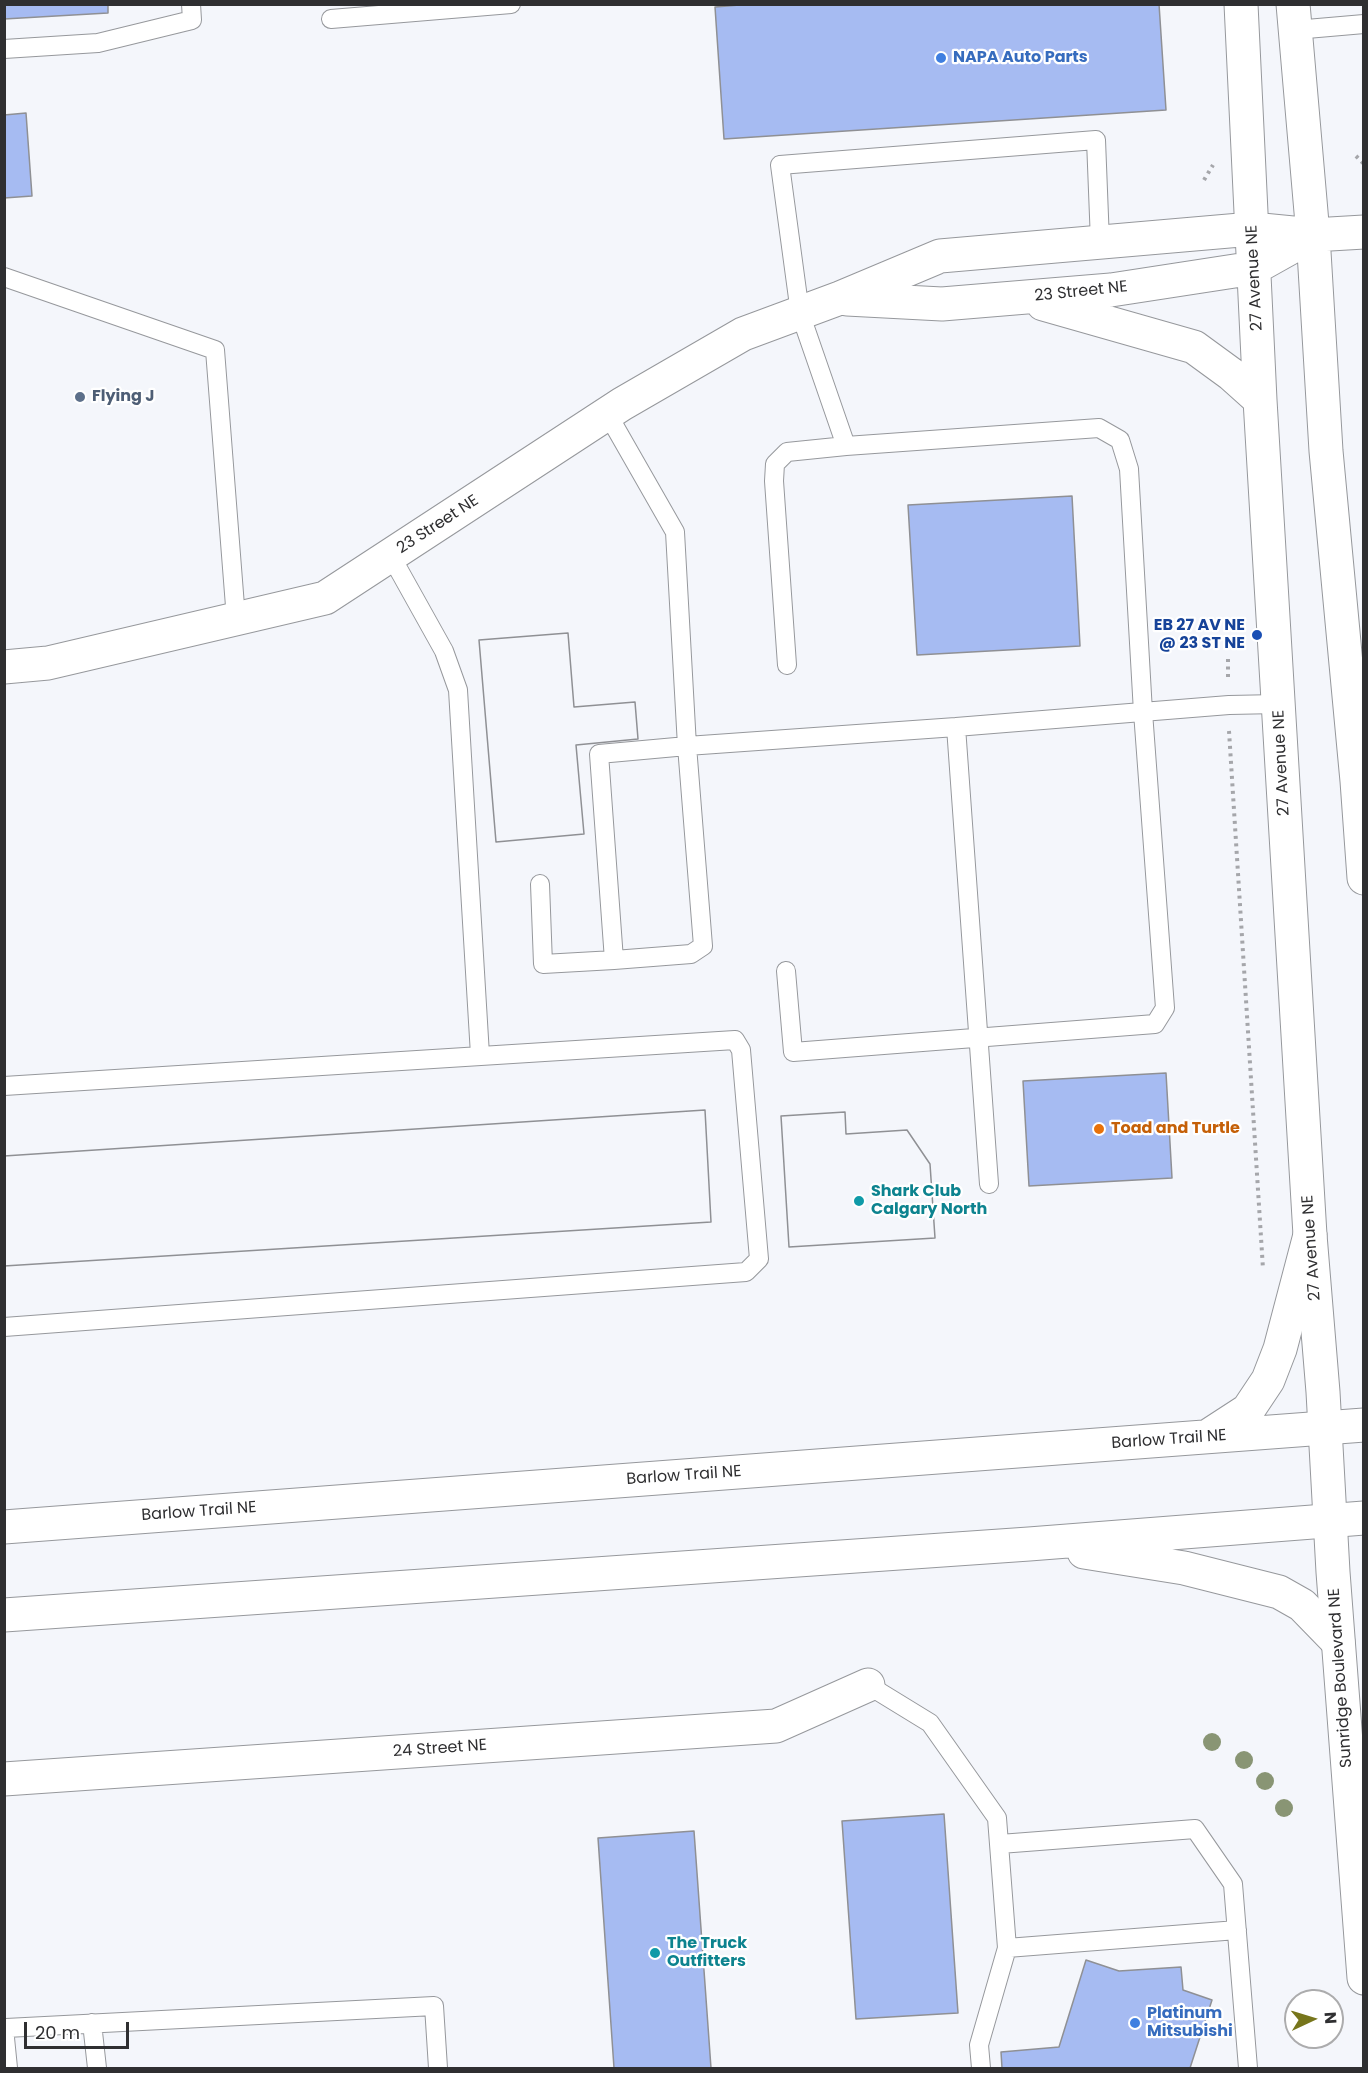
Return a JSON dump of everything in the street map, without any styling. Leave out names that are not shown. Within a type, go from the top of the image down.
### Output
[{"type":"street","name":"27 Avenue NE","points":[[1242,4],[1260,400],[1310,1235],[1326,1428],[1330,1521]]},
{"type":"street","points":[[1294,17],[1313,236],[1326,451],[1364,879]]},
{"type":"street","name":"23 Street NE","points":[[4,667],[48,663],[325,598],[608,413],[743,334],[840,298],[940,256],[1252,229],[1313,236],[1364,232]]},
{"type":"street","name":"23 Street NE","points":[[840,298],[942,304],[1111,290],[1254,268],[1313,236]]},
{"type":"street","points":[[1021,298],[1194,347],[1225,369],[1260,400]]},
{"type":"street","points":[[1206,1437],[1248,1410],[1268,1380],[1280,1349],[1310,1235]]},
{"type":"street","name":"Barlow Trail NE","points":[[4,1527],[1364,1425]]},
{"type":"street","points":[[4,1615],[1029,1544],[1364,1518]]},
{"type":"street","name":"Sunridge Boulevard NE","points":[[1330,1521],[1364,1978]]},
{"type":"street","points":[[1029,1544],[1184,1568],[1279,1592],[1302,1605],[1338,1642]]},
{"type":"street","name":"24 Street NE","points":[[4,1779],[776,1726],[868,1686]]},
{"type":"lane","points":[[4,49],[98,43],[192,20],[191,4]]},
{"type":"lane","points":[[332,19],[511,4]]},
{"type":"lane","points":[[1294,17],[1364,24]]},
{"type":"lane","points":[[846,446],[800,313],[780,165],[1096,140],[1100,242]]},
{"type":"lane","points":[[4,277],[215,350],[236,619]]},
{"type":"lane","points":[[540,884],[543,964],[691,954],[703,946],[687,746],[675,532],[608,413]]},
{"type":"lane","points":[[786,970],[793,1052],[1155,1024],[1164,1008],[1129,469],[1120,440],[1099,428],[787,452],[775,464],[774,481],[787,665]]},
{"type":"lane","points":[[391,556],[444,651],[458,690],[480,1055]]},
{"type":"lane","points":[[614,960],[599,754],[1229,705],[1278,704]]},
{"type":"lane","points":[[956,727],[989,1184]]},
{"type":"lane","points":[[4,1086],[735,1040],[741,1050],[759,1259],[746,1272],[4,1328]]},
{"type":"lane","points":[[868,1686],[930,1723],[997,1818],[1007,1948],[979,2045],[981,2068]]},
{"type":"lane","points":[[1000,1844],[1195,1829],[1233,1884],[1248,2068]]},
{"type":"lane","points":[[1007,1948],[1237,1930]]},
{"type":"lane","points":[[8,2068],[5,2028],[434,2006],[438,2068]]},
{"type":"lane","points":[[92,2023],[97,2068]]},
{"type":"path","points":[[1356,156],[1364,164]]},
{"type":"path","points":[[1204,180],[1213,165]]},
{"type":"path","points":[[1228,659],[1263,1269]]},
{"type":"building","points":[[4,4],[108,4],[108,13],[4,19]]},
{"type":"building","name":"NAPA Auto Parts","points":[[752,4],[1159,4],[1166,110],[724,139],[715,7]]},
{"type":"building","points":[[26,113],[32,196],[4,198],[4,115]]},
{"type":"building","points":[[1072,496],[1080,646],[917,655],[908,505]]},
{"type":"building","points":[[568,633],[574,707],[635,702],[638,739],[576,745],[584,834],[496,842],[479,640]]},
{"type":"building","points":[[568,633],[574,707],[635,702],[638,739],[576,745],[584,834],[496,842],[479,640]]},
{"type":"building","points":[[1166,1073],[1172,1178],[1029,1186],[1023,1081]]},
{"type":"building","points":[[705,1110],[711,1222],[4,1266],[4,1156]]},
{"type":"building","points":[[705,1110],[711,1222],[4,1266],[4,1156]]},
{"type":"building","name":"Shark Club Calgary North","points":[[845,1112],[846,1134],[907,1130],[930,1164],[935,1238],[789,1247],[781,1116]]},
{"type":"building","name":"Shark Club Calgary North","points":[[845,1112],[846,1134],[907,1130],[930,1164],[935,1238],[789,1247],[781,1116]]},
{"type":"building","points":[[944,1814],[958,2013],[856,2019],[842,1821]]},
{"type":"building","name":"The Truck Outfitters","points":[[694,1831],[711,2068],[614,2068],[598,1838]]},
{"type":"building","name":"Platinum Mitsubishi","points":[[1086,1960],[1119,1971],[1181,1967],[1183,1990],[1212,2000],[1190,2068],[1002,2068],[1001,2052],[1059,2047]]},
{"type":"place","name":"NAPA Auto Parts","points":[[941,58]]},
{"type":"place","name":"Flying J","points":[[80,397]]},
{"type":"place","name":"EB 27 AV NE @ 23 ST NE","points":[[1257,635]]},
{"type":"place","name":"Toad and Turtle","points":[[1099,1129]]},
{"type":"place","name":"Shark Club Calgary North","points":[[859,1201]]},
{"type":"place","name":"The Truck Outfitters","points":[[655,1953]]},
{"type":"place","name":"Platinum Mitsubishi","points":[[1135,2023]]}]
